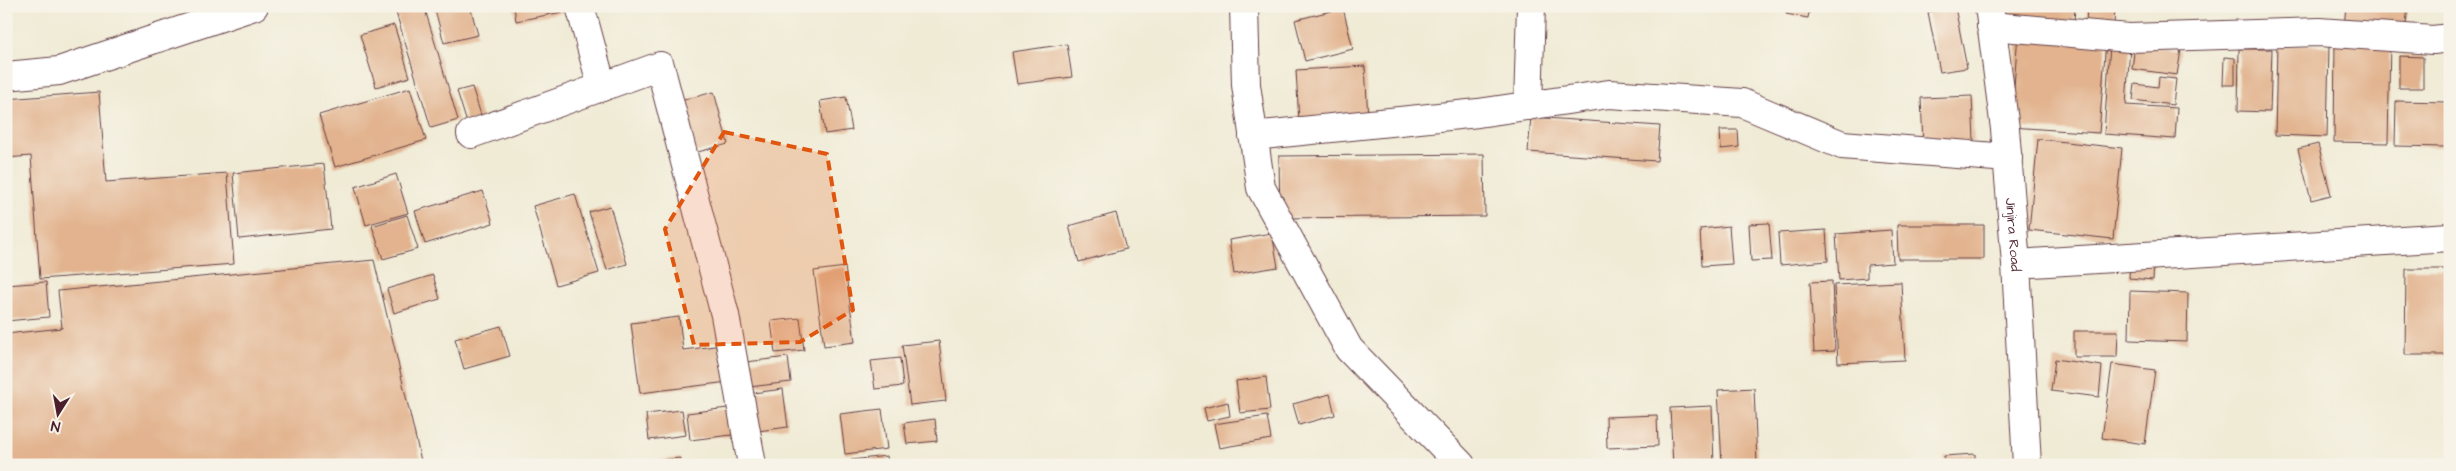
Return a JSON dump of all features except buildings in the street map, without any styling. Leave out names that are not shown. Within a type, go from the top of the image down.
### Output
[{"type":"street","points":[[6,76],[59,71],[254,6]]},
{"type":"street","points":[[580,6],[602,87]]},
{"type":"street","points":[[1244,6],[1246,85],[1261,188],[1349,349],[1462,465]]},
{"type":"street","points":[[1528,106],[1531,6]]},
{"type":"street","points":[[1990,16],[2129,38],[2319,32],[2433,40],[2450,38]]},
{"type":"street","name":"Jinjira Road","points":[[1990,16],[2008,158],[2027,465]]},
{"type":"street","points":[[471,134],[660,66],[725,314],[752,465]]},
{"type":"street","points":[[1253,136],[1528,106],[1609,94],[1742,103],[1842,145],[2008,158]]},
{"type":"street","points":[[2016,264],[2450,237]]},
{"type":"highlighted area","points":[[724,132],[827,154],[853,310],[800,342],[694,345],[665,229]]}]
